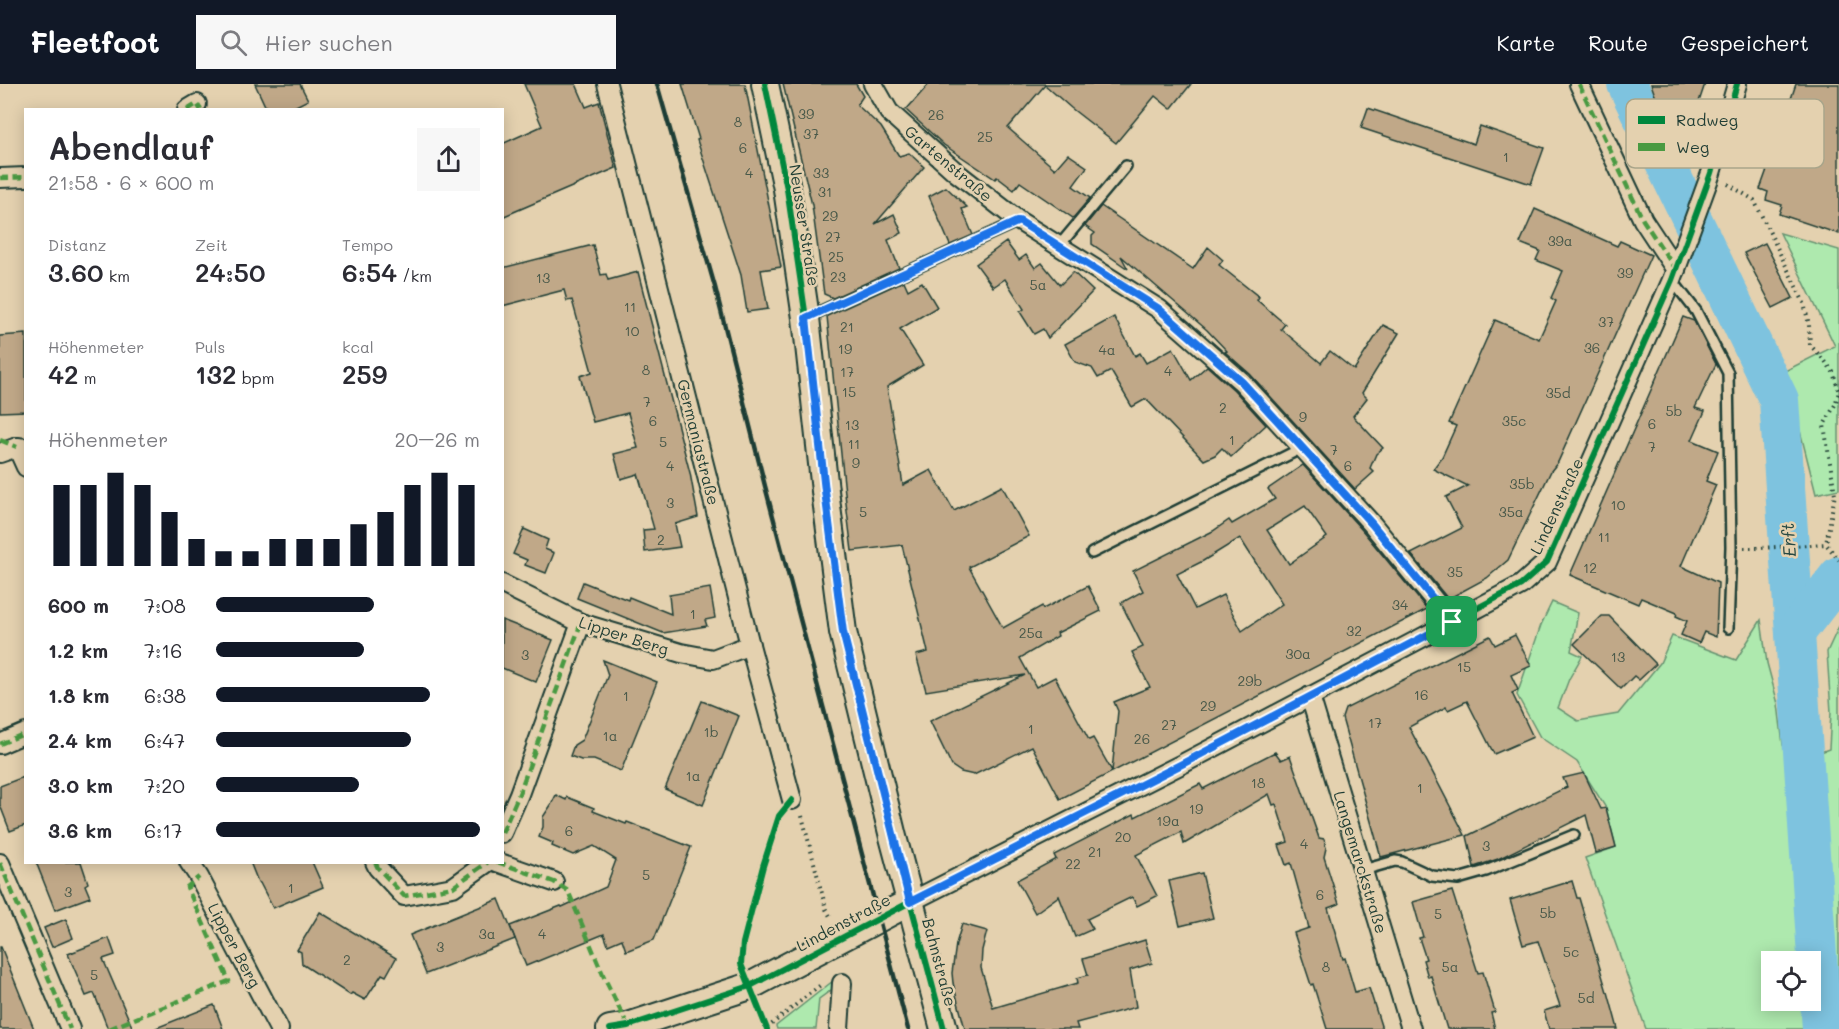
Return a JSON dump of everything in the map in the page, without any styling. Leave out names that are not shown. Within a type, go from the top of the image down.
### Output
[{"type":"street","name":"Germaniastraße","points":[[607,84],[750,645],[792,800]]},
{"type":"street","name":"Neusser Straße","points":[[765,84],[787,189],[806,318],[843,632],[910,902]]},
{"type":"street","name":"Gartenstraße","points":[[873,84],[889,112],[957,173],[1019,221],[1159,309],[1242,382],[1372,524],[1452,622]]},
{"type":"street","points":[[1579,84],[1643,220],[1676,270]]},
{"type":"street","points":[[1733,99],[1737,84]]},
{"type":"street","points":[[1711,174],[1713,168]]},
{"type":"street","name":"Lindenstraße","points":[[610,1029],[628,1026],[750,986],[1521,585],[1547,562],[1676,270],[1711,174]]},
{"type":"street","points":[[0,178],[24,177]]},
{"type":"street","points":[[14,449],[24,464]]},
{"type":"street","name":"Lipper Berg","points":[[504,585],[581,623],[681,653],[712,659],[750,645]]},
{"type":"street","points":[[504,828],[519,794],[581,623]]},
{"type":"street","name":"Langemarckstraße","points":[[1310,696],[1411,1029]]},
{"type":"street","points":[[0,744],[24,734]]},
{"type":"street","points":[[0,862],[70,1029]]},
{"type":"street","name":"Lipper Berg","points":[[190,864],[200,878],[279,1029]]},
{"type":"street","points":[[376,864],[404,896],[453,887],[485,864]]},
{"type":"street","points":[[503,864],[554,882]]},
{"type":"street","name":"Bahnstraße","points":[[910,902],[944,1029]]},
{"type":"street","points":[[837,979],[839,1029]]},
{"type":"lane","points":[[1059,246],[1126,166]]},
{"type":"lane","points":[[806,318],[1019,221]]},
{"type":"lane","points":[[1676,270],[1728,373],[1731,547],[1728,628]]},
{"type":"lane","points":[[1092,553],[1302,448]]},
{"type":"lane","points":[[1363,870],[1402,861],[1432,876],[1458,879],[1486,871],[1574,835]]},
{"type":"path","points":[[1711,174],[1754,200],[1804,303],[1809,325],[1810,345],[1833,372],[1839,392],[1824,425],[1835,494],[1826,544],[1839,560]]},
{"type":"path","points":[[1760,548],[1826,544]]},
{"type":"path","points":[[792,800],[802,814],[826,909],[845,937]]},
{"type":"path","points":[[767,1028],[837,979]]},
{"type":"green space","points":[[1780,233],[1839,250],[1839,489],[1816,494],[1785,371],[1835,346]]},
{"type":"green space","points":[[1552,602],[1578,613],[1571,651],[1582,656],[1569,679],[1558,708],[1578,721],[1618,714],[1660,663],[1672,636],[1736,660],[1761,620],[1767,663],[1778,704],[1783,745],[1796,772],[1813,755],[1829,749],[1831,712],[1827,652],[1839,626],[1839,1029],[1646,1029],[1585,858],[1616,847],[1606,808],[1577,762],[1540,737],[1517,695],[1541,625]]},
{"type":"green space","points":[[838,977],[842,982],[819,999],[816,1029],[777,1029],[776,1026]]},
{"type":"building","points":[[255,84],[300,84],[308,100],[292,108],[266,108]]},
{"type":"building","points":[[524,84],[576,84],[586,107],[599,102],[616,168],[504,216],[504,143],[542,126]]},
{"type":"building","points":[[682,84],[745,84],[781,267],[761,270],[768,309],[747,312],[741,275],[697,140],[699,139]]},
{"type":"building","points":[[783,84],[856,84],[863,96],[857,105],[881,127],[899,156],[909,153],[924,167],[875,224],[894,214],[902,233],[888,240],[899,268],[833,298],[824,294],[812,205]]},
{"type":"building","points":[[929,84],[1191,84],[1171,109],[1155,96],[1116,143],[1045,85],[1008,128],[1055,169],[1068,154],[1087,167],[1073,186],[1090,198],[1073,218],[1020,182],[1014,190],[997,177],[995,179],[944,145],[906,110]]},
{"type":"building","points":[[1651,84],[1705,84],[1700,99],[1656,99]]},
{"type":"building","points":[[1796,84],[1839,84],[1839,234],[1779,214],[1782,205],[1766,200],[1768,192],[1760,189],[1768,168],[1824,168],[1824,99],[1791,99]]},
{"type":"building","points":[[1368,108],[1474,144],[1480,126],[1544,148],[1531,184],[1361,128]]},
{"type":"building","points":[[946,187],[967,207],[962,209],[973,235],[950,245],[929,196]]},
{"type":"building","points":[[1101,206],[1193,269],[1208,247],[1223,260],[1219,265],[1259,297],[1257,300],[1285,324],[1281,329],[1321,363],[1330,351],[1354,370],[1383,325],[1399,333],[1362,393],[1367,398],[1353,416],[1383,448],[1376,454],[1370,468],[1374,472],[1355,489],[1250,374],[1225,352],[1227,351],[1207,330],[1121,256],[1128,269],[1092,244],[1092,236],[1095,233],[1085,226]]},
{"type":"building","points":[[1535,209],[1617,246],[1620,241],[1651,255],[1558,462],[1551,471],[1508,560],[1487,578],[1448,599],[1411,554],[1462,528],[1446,497],[1468,486],[1433,469],[1442,457],[1456,426],[1449,423],[1495,320],[1539,339],[1556,301],[1551,298],[1563,271],[1536,260],[1540,251],[1520,243]]},
{"type":"building","points":[[1006,242],[1019,260],[1026,255],[1035,268],[1042,263],[1060,285],[1073,272],[1093,291],[1048,338],[1043,329],[1034,334],[1020,312],[1024,309],[1005,279],[993,287],[976,264]]},
{"type":"building","points":[[1765,243],[1793,298],[1773,308],[1744,253]]},
{"type":"building","points":[[593,245],[601,275],[606,274],[608,280],[638,272],[690,473],[698,517],[675,524],[680,547],[645,552],[643,530],[654,529],[638,474],[621,479],[614,454],[638,448],[628,413],[593,422],[580,376],[592,372],[572,300],[567,301],[564,290],[504,305],[504,267]]},
{"type":"building","points":[[904,281],[908,290],[922,282],[937,307],[900,329],[923,365],[887,387],[903,485],[931,470],[954,511],[1002,486],[1029,536],[969,567],[1003,628],[1042,606],[1043,609],[1088,586],[1101,611],[1057,633],[1058,636],[1020,658],[1036,687],[1055,677],[1089,740],[1093,738],[1112,771],[1118,711],[1114,702],[1150,687],[1132,652],[1143,647],[1121,603],[1143,591],[1133,571],[1213,531],[1229,520],[1232,524],[1275,499],[1268,489],[1303,465],[1362,530],[1427,609],[1060,799],[1032,746],[974,775],[961,772],[952,766],[930,721],[1025,675],[926,691],[916,655],[928,652],[902,545],[852,551],[827,316]],"holes":[[[1305,506],[1327,537],[1289,564],[1267,530]],[[1240,538],[1282,604],[1242,631],[1223,595],[1195,609],[1177,574]]]},
{"type":"building","points":[[1114,317],[1135,356],[1140,353],[1146,363],[1173,348],[1191,380],[1207,366],[1234,390],[1266,425],[1231,457],[1222,448],[1215,455],[1204,460],[1146,399],[1132,407],[1111,371],[1098,378],[1092,368],[1075,362],[1065,344]]},
{"type":"building","points":[[1683,317],[1694,321],[1716,364],[1695,408],[1705,411],[1692,440],[1718,451],[1706,481],[1716,485],[1681,566],[1718,583],[1716,637],[1704,632],[1699,643],[1681,635],[1687,621],[1676,616],[1677,613],[1641,598],[1638,604],[1570,575]]},
{"type":"building","points":[[24,334],[24,411],[0,412],[0,336]]},
{"type":"building","points":[[524,529],[548,540],[545,549],[554,553],[546,573],[525,565],[527,560],[513,554]]},
{"type":"building","points":[[583,582],[671,614],[669,595],[710,588],[715,618],[705,620],[707,626],[663,633],[577,598]]},
{"type":"building","points":[[1602,616],[1609,616],[1656,664],[1639,680],[1634,676],[1621,689],[1574,644]]},
{"type":"building","points":[[504,621],[553,640],[536,682],[504,669]]},
{"type":"building","points":[[1515,635],[1531,666],[1511,675],[1518,690],[1512,693],[1533,737],[1494,754],[1467,701],[1448,710],[1446,707],[1409,727],[1465,835],[1381,857],[1342,718],[1345,709],[1490,636],[1495,645]]},
{"type":"building","points":[[603,660],[657,682],[621,771],[594,760],[581,760],[570,756],[574,745],[582,740],[608,675]]},
{"type":"building","points":[[702,701],[739,716],[703,805],[665,789]]},
{"type":"building","points":[[1275,752],[1281,760],[1290,756],[1319,838],[1324,839],[1326,848],[1324,857],[1339,904],[1328,908],[1343,959],[1345,958],[1355,992],[1369,988],[1382,1029],[1327,1029],[1294,933],[1309,928],[1291,863],[1286,865],[1279,845],[1288,842],[1276,804],[1273,805],[1269,794],[1184,844],[1181,832],[1136,855],[1157,896],[1137,906],[1132,897],[1087,919],[1093,929],[1075,937],[1059,896],[1035,913],[1017,880],[1056,859],[1054,855],[1134,814],[1135,817],[1200,784],[1203,789]]},
{"type":"building","points":[[1584,773],[1601,809],[1606,808],[1616,847],[1596,853],[1586,815],[1498,859],[1474,867],[1467,836],[1567,787],[1563,778]]},
{"type":"building","points":[[24,777],[24,826],[10,831],[0,805],[0,786]]},
{"type":"building","points":[[556,795],[566,800],[567,797],[594,808],[593,811],[691,847],[654,940],[626,951],[622,939],[608,945],[604,934],[526,966],[510,926],[562,907],[606,887],[616,860],[594,846],[573,855],[552,846],[553,843],[539,837],[543,827],[543,817]]},
{"type":"building","points":[[37,864],[82,864],[88,883],[85,885],[90,897],[55,910]]},
{"type":"building","points":[[251,864],[313,864],[323,887],[273,908]]},
{"type":"building","points":[[1202,873],[1213,918],[1180,926],[1169,881]]},
{"type":"building","points":[[1572,881],[1618,1029],[1549,1029],[1544,1011],[1560,1006],[1538,941],[1523,945],[1510,900]]},
{"type":"building","points":[[1452,891],[1478,973],[1483,972],[1495,1012],[1491,1013],[1495,1029],[1447,1029],[1431,976],[1428,977],[1423,960],[1426,959],[1419,938],[1423,937],[1413,902]]},
{"type":"building","points":[[499,899],[515,939],[426,974],[410,935]]},
{"type":"building","points":[[320,912],[396,958],[386,976],[382,974],[365,1000],[352,993],[350,995],[302,964],[301,952],[297,950]]},
{"type":"building","points":[[66,919],[73,938],[52,947],[44,928]]},
{"type":"building","points":[[962,924],[987,931],[982,950],[981,968],[993,1008],[1078,983],[1077,978],[1088,975],[1083,959],[1145,940],[1152,963],[1130,970],[1136,1007],[1076,1023],[1078,1029],[965,1029],[952,973],[956,944]]},
{"type":"building","points":[[109,938],[115,955],[103,959],[133,1029],[108,1029],[94,993],[86,996],[68,954]]},
{"type":"building","points":[[1,947],[34,1029],[0,1029]]},
{"type":"building","points":[[214,1005],[223,1029],[156,1029],[156,1028]]},
{"type":"waterway","name":"Erft","points":[[1627,84],[1634,99]]},
{"type":"waterway","name":"Erft","points":[[1667,168],[1779,400],[1822,1029]]},
{"type":"waterway","points":[[1795,633],[1839,576]]},
{"type":"railway","points":[[657,84],[715,287],[908,1029]]},
{"type":"marked path","points":[[1579,84],[1643,220],[1676,270]]},
{"type":"marked path","points":[[190,108],[197,104],[200,108]]},
{"type":"marked path","points":[[0,178],[24,177]]},
{"type":"marked path","points":[[0,440],[17,447]]},
{"type":"marked path","points":[[504,828],[519,794],[581,623]]},
{"type":"marked path","points":[[0,744],[24,734]]},
{"type":"marked path","points":[[0,863],[70,1029]]},
{"type":"marked path","points":[[376,864],[404,896],[453,887],[485,864]]},
{"type":"marked path","points":[[503,864],[554,882],[568,891],[604,977],[628,1026]]},
{"type":"marked path","points":[[109,1029],[229,981],[187,887],[199,877]]},
{"type":"cycle path","points":[[765,84],[787,189],[806,318],[843,632],[893,837],[944,1029]]},
{"type":"cycle path","points":[[1733,99],[1737,84]]},
{"type":"cycle path","points":[[610,1029],[628,1026],[750,986],[981,865],[1184,763],[1521,585],[1547,562],[1672,280],[1712,168]]},
{"type":"cycle path","points":[[767,1029],[741,964],[743,943],[779,816],[792,800]]},
{"type":"route","points":[[1019,221],[1159,309],[1242,382],[1372,524],[1452,622],[1184,763],[910,902],[843,632],[806,318],[1019,221]]}]
